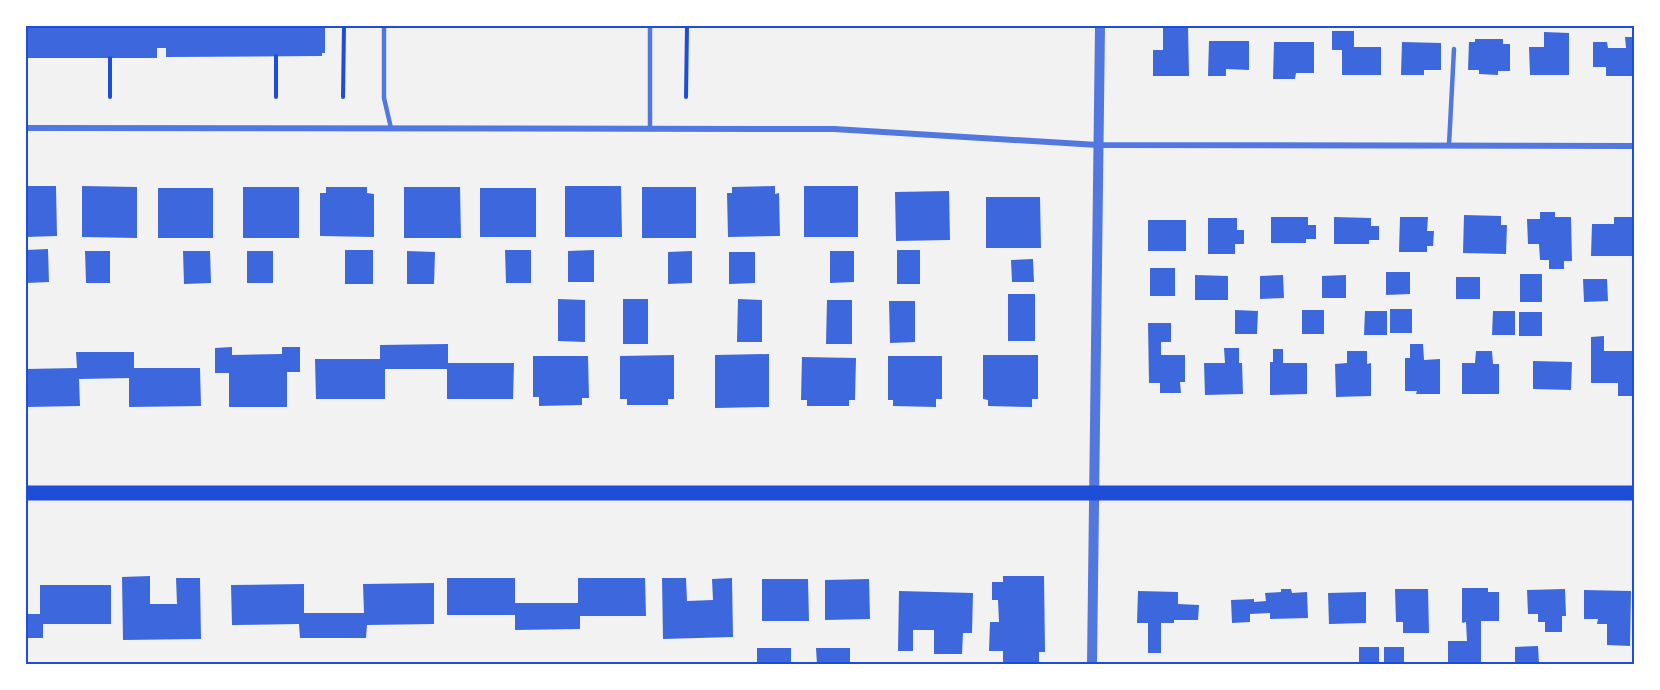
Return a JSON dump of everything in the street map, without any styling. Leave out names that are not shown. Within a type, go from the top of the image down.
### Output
[{"type":"main road","points":[[26,493],[1635,493]]},
{"type":"street","points":[[1092,664],[1100,26]]},
{"type":"street","points":[[26,128],[834,129],[1098,145],[1635,146]]},
{"type":"lane","points":[[384,26],[384,98],[391,128]]},
{"type":"lane","points":[[650,26],[650,129]]},
{"type":"lane","points":[[1449,145],[1454,49]]},
{"type":"path","points":[[343,97],[344,26]]},
{"type":"path","points":[[686,97],[687,26]]},
{"type":"path","points":[[276,56],[276,97]]},
{"type":"path","points":[[110,58],[110,97]]},
{"type":"building","points":[[26,26],[325,26],[325,53],[322,53],[322,56],[166,57],[166,48],[157,48],[157,58],[26,58]]},
{"type":"building","points":[[1163,26],[1188,26],[1189,76],[1153,76],[1153,50],[1163,50]]},
{"type":"building","points":[[1332,31],[1354,31],[1354,47],[1381,47],[1381,75],[1342,75],[1342,50],[1332,50]]},
{"type":"building","points":[[1544,32],[1569,33],[1569,75],[1530,75],[1529,47],[1544,47]]},
{"type":"building","points":[[1625,37],[1634,37],[1634,76],[1606,76],[1606,67],[1593,67],[1593,42],[1607,42],[1608,48],[1626,48]]},
{"type":"building","points":[[1475,39],[1503,39],[1503,44],[1510,44],[1510,71],[1498,71],[1498,75],[1479,74],[1479,70],[1468,70],[1469,42],[1475,42]]},
{"type":"building","points":[[1209,41],[1249,41],[1249,70],[1226,69],[1226,76],[1208,76]]},
{"type":"building","points":[[1274,42],[1314,42],[1314,73],[1296,73],[1295,79],[1273,79]]},
{"type":"building","points":[[1402,42],[1441,43],[1441,70],[1424,70],[1424,75],[1401,75]]},
{"type":"building","points":[[26,186],[56,186],[57,236],[26,237]]},
{"type":"building","points":[[82,186],[137,187],[137,238],[82,237]]},
{"type":"building","points":[[565,186],[621,186],[622,237],[565,237]]},
{"type":"building","points":[[775,186],[775,194],[779,193],[780,236],[728,237],[727,193],[732,193],[732,187]]},
{"type":"building","points":[[804,186],[858,186],[858,237],[804,237]]},
{"type":"building","points":[[243,187],[299,187],[299,238],[243,238]]},
{"type":"building","points":[[326,187],[367,187],[367,193],[374,194],[374,237],[320,236],[320,193],[326,193]]},
{"type":"building","points":[[404,187],[460,187],[461,238],[404,238]]},
{"type":"building","points":[[642,187],[696,187],[696,238],[642,238]]},
{"type":"building","points":[[158,188],[213,188],[213,238],[158,238]]},
{"type":"building","points":[[480,188],[536,188],[536,237],[480,237]]},
{"type":"building","points":[[949,191],[950,240],[896,241],[895,192]]},
{"type":"building","points":[[986,197],[1040,197],[1041,248],[986,248]]},
{"type":"building","points":[[1540,212],[1555,212],[1555,217],[1571,217],[1572,261],[1564,261],[1564,269],[1549,269],[1549,260],[1540,260],[1539,244],[1528,244],[1527,219],[1540,219]]},
{"type":"building","points":[[1464,215],[1501,216],[1501,225],[1507,225],[1506,254],[1463,253]]},
{"type":"building","points":[[1271,217],[1308,217],[1308,225],[1316,225],[1316,239],[1306,239],[1306,243],[1271,243]]},
{"type":"building","points":[[1334,217],[1371,218],[1371,226],[1379,226],[1379,240],[1369,240],[1369,244],[1334,244]]},
{"type":"building","points":[[1400,217],[1428,217],[1427,231],[1434,231],[1433,246],[1427,246],[1427,252],[1399,252]]},
{"type":"building","points":[[1614,217],[1632,217],[1634,256],[1591,256],[1592,224],[1614,224]]},
{"type":"building","points":[[1208,218],[1237,218],[1237,230],[1244,230],[1244,244],[1235,244],[1235,254],[1208,254]]},
{"type":"building","points":[[1148,220],[1186,220],[1186,251],[1148,251]]},
{"type":"building","points":[[48,249],[49,282],[26,283],[26,250]]},
{"type":"building","points":[[345,250],[373,250],[373,284],[345,284]]},
{"type":"building","points":[[505,250],[531,250],[531,283],[506,283]]},
{"type":"building","points":[[594,250],[594,282],[568,282],[568,251]]},
{"type":"building","points":[[897,250],[920,250],[920,284],[897,284]]},
{"type":"building","points":[[85,251],[110,251],[110,283],[86,283]]},
{"type":"building","points":[[183,251],[210,251],[211,283],[184,284]]},
{"type":"building","points":[[247,251],[273,251],[273,283],[247,283]]},
{"type":"building","points":[[407,251],[435,252],[434,284],[407,284]]},
{"type":"building","points":[[692,251],[692,283],[668,284],[668,252]]},
{"type":"building","points":[[830,251],[854,251],[854,282],[830,283]]},
{"type":"building","points":[[729,252],[755,252],[755,283],[729,284]]},
{"type":"building","points":[[1033,259],[1034,282],[1012,282],[1011,260]]},
{"type":"building","points":[[1150,268],[1175,268],[1175,296],[1150,296]]},
{"type":"building","points":[[1386,272],[1410,272],[1410,294],[1386,295]]},
{"type":"building","points":[[1520,274],[1542,274],[1542,302],[1520,302]]},
{"type":"building","points":[[1195,275],[1228,276],[1228,300],[1195,300]]},
{"type":"building","points":[[1283,275],[1284,298],[1260,299],[1260,276]]},
{"type":"building","points":[[1346,275],[1346,298],[1322,298],[1322,276]]},
{"type":"building","points":[[1456,277],[1480,277],[1480,299],[1456,299]]},
{"type":"building","points":[[1583,279],[1607,279],[1608,301],[1584,302]]},
{"type":"building","points":[[1008,294],[1035,294],[1035,341],[1008,341]]},
{"type":"building","points":[[558,299],[585,300],[585,342],[558,341]]},
{"type":"building","points":[[623,299],[648,299],[648,344],[623,344]]},
{"type":"building","points":[[738,299],[762,300],[762,342],[737,342]]},
{"type":"building","points":[[827,300],[852,300],[852,344],[826,344]]},
{"type":"building","points":[[889,301],[915,301],[915,342],[890,343]]},
{"type":"building","points":[[1390,309],[1412,309],[1412,333],[1390,333]]},
{"type":"building","points":[[1235,310],[1258,311],[1257,334],[1235,334]]},
{"type":"building","points":[[1302,310],[1324,310],[1324,334],[1302,334]]},
{"type":"building","points":[[1365,311],[1387,311],[1387,335],[1364,335]]},
{"type":"building","points":[[1493,311],[1515,311],[1515,335],[1492,335]]},
{"type":"building","points":[[1519,312],[1542,312],[1542,336],[1519,336]]},
{"type":"building","points":[[1148,323],[1171,323],[1171,342],[1161,342],[1161,355],[1185,355],[1185,382],[1180,382],[1181,393],[1160,393],[1160,383],[1149,383]]},
{"type":"building","points":[[1604,336],[1604,351],[1634,351],[1634,396],[1618,396],[1618,383],[1591,383],[1591,337]]},
{"type":"building","points":[[448,344],[448,363],[514,363],[513,399],[447,399],[447,369],[385,369],[385,399],[316,399],[315,359],[380,359],[380,345]]},
{"type":"building","points":[[1410,344],[1423,344],[1424,360],[1440,359],[1440,394],[1416,394],[1417,391],[1405,391],[1405,358],[1410,358]]},
{"type":"building","points":[[232,347],[232,355],[282,354],[282,347],[300,347],[300,372],[287,372],[287,407],[229,407],[229,373],[215,373],[215,348]]},
{"type":"building","points":[[1224,348],[1239,348],[1243,394],[1205,395],[1204,363],[1225,363]]},
{"type":"building","points":[[1273,349],[1283,349],[1283,363],[1307,363],[1307,394],[1270,395],[1270,362],[1273,362]]},
{"type":"building","points":[[1347,351],[1367,351],[1367,364],[1371,363],[1371,396],[1336,397],[1335,364],[1347,363]]},
{"type":"building","points":[[1476,351],[1492,351],[1493,364],[1499,364],[1499,394],[1462,394],[1462,363],[1475,363]]},
{"type":"building","points":[[76,352],[134,352],[134,368],[200,368],[201,406],[129,407],[129,378],[79,379],[80,406],[26,407],[26,369],[77,368]]},
{"type":"building","points":[[769,354],[769,407],[715,408],[715,355]]},
{"type":"building","points":[[674,355],[674,399],[668,399],[668,405],[627,405],[627,399],[620,399],[620,356]]},
{"type":"building","points":[[983,355],[1038,355],[1038,399],[1032,399],[1032,407],[988,406],[988,400],[983,399]]},
{"type":"building","points":[[533,356],[588,356],[589,398],[582,398],[582,405],[539,406],[539,397],[533,397]]},
{"type":"building","points":[[888,356],[942,356],[942,399],[936,399],[936,407],[893,406],[893,400],[888,400]]},
{"type":"building","points":[[802,357],[856,358],[855,400],[849,400],[849,406],[807,406],[807,400],[801,400]]},
{"type":"building","points":[[1533,361],[1572,362],[1571,390],[1533,389]]},
{"type":"building","points":[[150,576],[150,604],[177,604],[176,578],[200,578],[201,639],[123,640],[122,577]]},
{"type":"building","points":[[1003,576],[1044,576],[1045,652],[1039,652],[1039,664],[1003,664],[1003,651],[989,651],[990,622],[999,622],[998,600],[992,600],[992,582],[1003,582]]},
{"type":"building","points":[[447,578],[515,578],[515,603],[578,603],[578,578],[645,578],[646,616],[580,616],[580,629],[515,630],[515,615],[447,615]]},
{"type":"building","points":[[662,578],[686,578],[687,601],[713,600],[712,579],[732,578],[733,637],[663,639]]},
{"type":"building","points":[[762,579],[808,579],[809,621],[762,621]]},
{"type":"building","points":[[869,579],[870,619],[825,620],[825,580]]},
{"type":"building","points":[[434,583],[434,624],[367,625],[366,638],[300,638],[299,624],[232,625],[231,585],[304,584],[304,613],[364,613],[363,584]]},
{"type":"building","points":[[40,585],[111,585],[111,624],[43,624],[43,638],[26,638],[26,614],[40,614]]},
{"type":"building","points":[[1462,588],[1488,588],[1488,592],[1499,592],[1499,621],[1481,621],[1481,664],[1448,664],[1448,641],[1467,641],[1466,622],[1462,623]]},
{"type":"building","points":[[1281,589],[1291,589],[1292,593],[1307,592],[1308,618],[1270,619],[1270,613],[1250,614],[1250,622],[1232,623],[1231,600],[1266,601],[1265,593],[1281,592]]},
{"type":"building","points":[[1395,589],[1428,589],[1429,633],[1403,633],[1403,622],[1396,622]]},
{"type":"building","points":[[1565,589],[1566,616],[1562,616],[1562,632],[1545,632],[1545,622],[1538,622],[1538,614],[1528,614],[1527,590]]},
{"type":"building","points":[[1584,590],[1631,591],[1630,646],[1607,645],[1607,624],[1597,624],[1598,619],[1584,619]]},
{"type":"building","points":[[899,591],[973,593],[972,633],[963,633],[962,654],[934,654],[934,630],[913,630],[913,651],[898,651]]},
{"type":"building","points":[[1138,591],[1178,592],[1178,604],[1199,605],[1198,620],[1174,620],[1174,623],[1161,623],[1161,653],[1148,653],[1148,623],[1137,623]]},
{"type":"building","points":[[1366,592],[1366,623],[1329,624],[1328,593]]},
{"type":"building","points":[[1538,646],[1539,664],[1515,664],[1515,647]]},
{"type":"building","points":[[1359,647],[1379,647],[1379,664],[1359,664]]},
{"type":"building","points":[[1384,647],[1404,647],[1404,664],[1384,664]]},
{"type":"building","points":[[757,648],[791,648],[791,664],[757,664]]},
{"type":"building","points":[[816,648],[850,648],[850,664],[817,664]]}]
